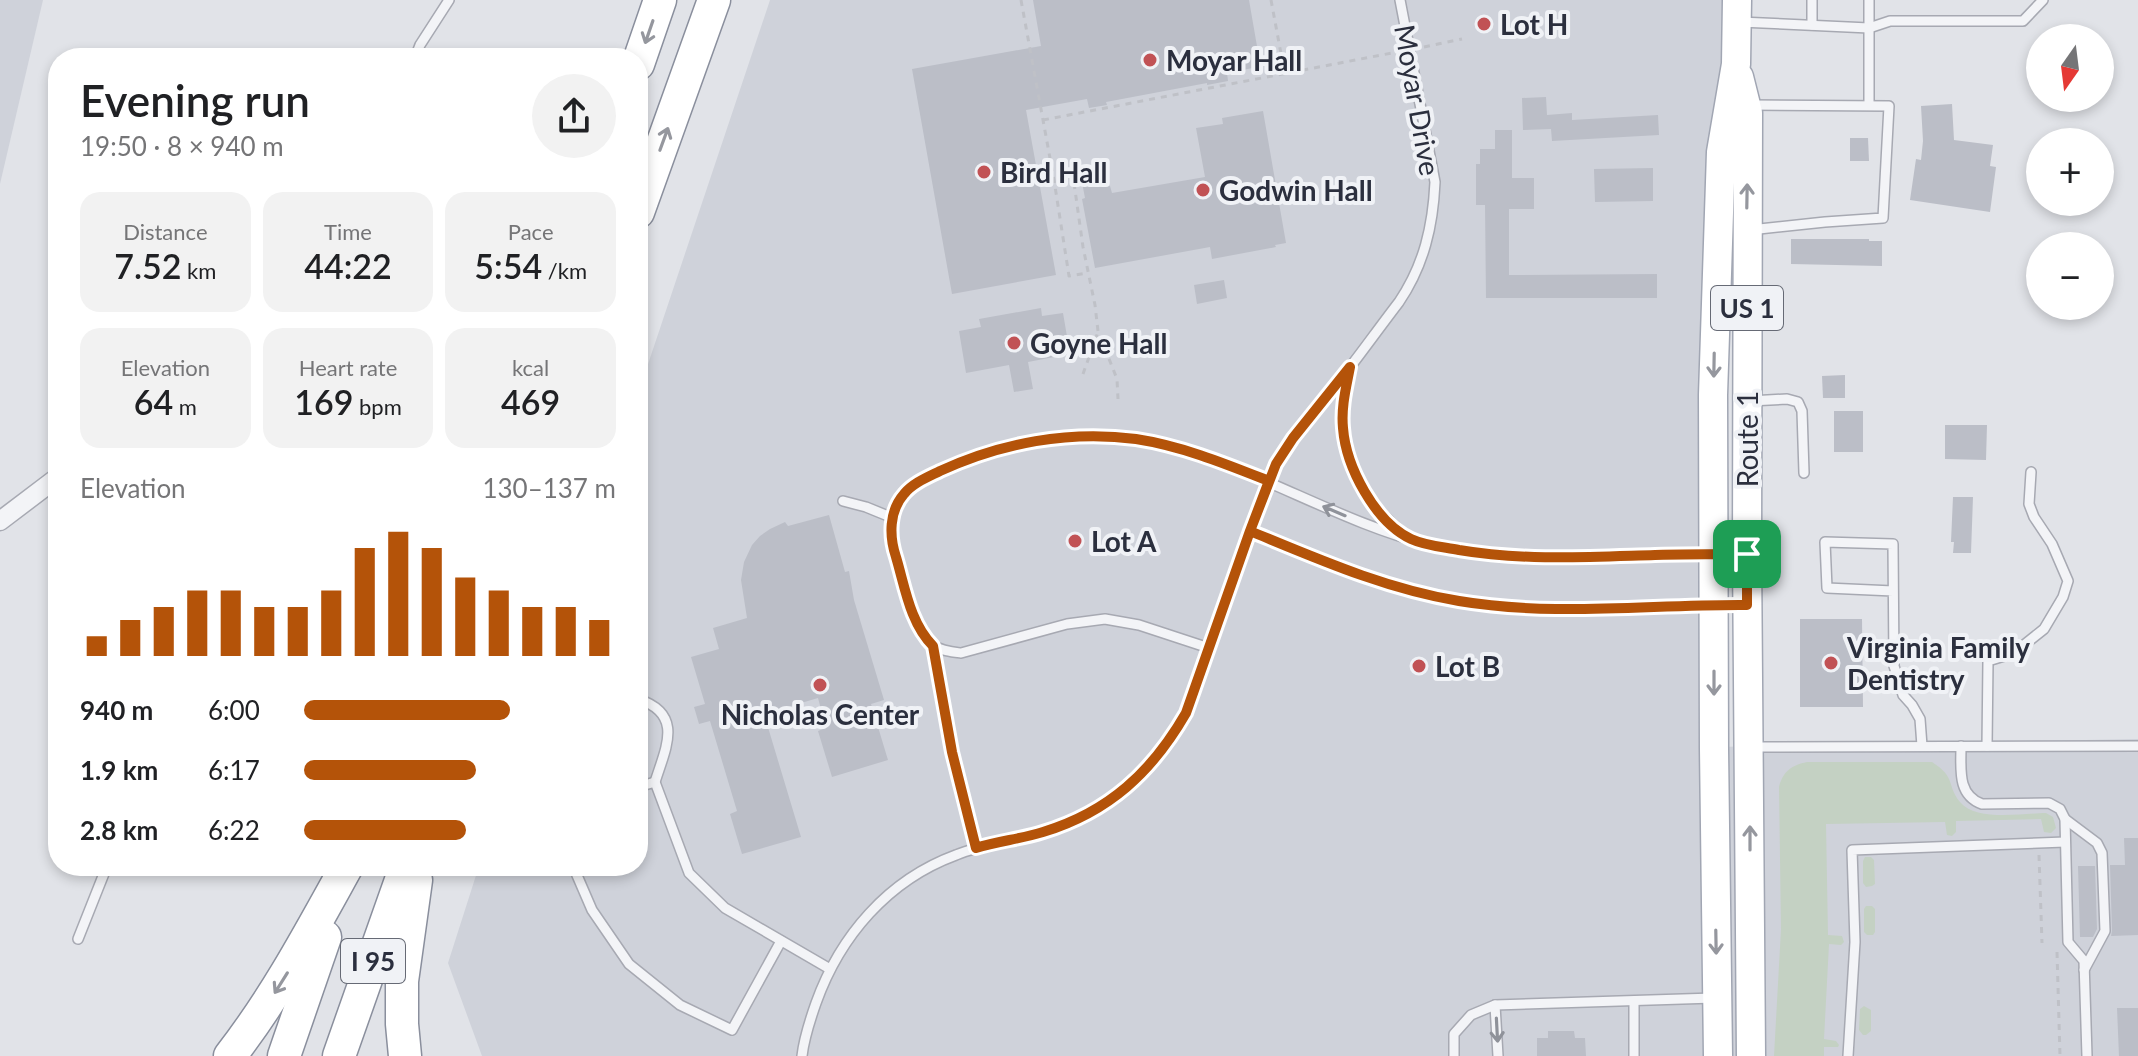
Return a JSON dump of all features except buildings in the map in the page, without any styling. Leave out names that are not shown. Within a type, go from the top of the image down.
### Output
[{"type":"highway","points":[[644,48],[660,0]]},
{"type":"highway","points":[[648,184],[714,0]]},
{"type":"highway","points":[[230,1056],[256,1023],[290,969],[342,876]]},
{"type":"highway","name":"I 95","points":[[284,1056],[345,876]]},
{"type":"highway","name":"I 95","points":[[339,1056],[402,876]]},
{"type":"highway","points":[[405,1056],[402,981],[417,876]]},
{"type":"main road","name":"Route 1","points":[[1718,1056],[1713,395],[1721,152],[1736,64],[1736,11]]},
{"type":"main road","name":"Route 1","points":[[1736,64],[1747,105],[1751,1056]]},
{"type":"street","points":[[0,521],[48,485]]},
{"type":"lane","points":[[419,48],[449,0]]},
{"type":"lane","name":"Moyar Drive","points":[[802,1056],[812,1013],[830,969],[846,941],[878,903],[925,870],[955,855],[1045,832],[1104,804],[1131,785],[1152,764],[1186,713],[1250,531],[1282,453],[1409,287],[1430,231],[1435,182],[1400,0]]},
{"type":"lane","points":[[1812,0],[1812,25]]},
{"type":"lane","points":[[1869,0],[1869,105]]},
{"type":"lane","points":[[1736,11],[1812,25],[1869,28],[1890,21],[2023,21],[2043,0]]},
{"type":"lane","points":[[1747,105],[1889,106],[1883,218],[1747,231]]},
{"type":"lane","points":[[1350,367],[1343,399],[1343,428],[1354,472],[1379,513],[1410,538]]},
{"type":"lane","points":[[1747,401],[1787,399],[1798,402],[1802,411],[1804,473]]},
{"type":"lane","points":[[1209,648],[1139,625],[1105,619],[1067,624],[961,653],[933,646],[915,620],[893,549],[891,537],[896,507],[905,493],[923,479],[997,450],[1034,441],[1074,437],[1117,438],[1151,442],[1223,463],[1366,524],[1430,545],[1484,554],[1559,558],[1747,554]]},
{"type":"lane","points":[[1987,746],[1988,661],[2014,653],[2044,629],[2063,597],[2068,581],[2052,544],[2029,504],[2031,472]]},
{"type":"lane","points":[[843,501],[893,518]]},
{"type":"lane","points":[[1250,531],[1389,585],[1461,601],[1525,608],[1747,605]]},
{"type":"lane","points":[[1893,591],[1827,588],[1825,542],[1893,544],[1894,666],[1898,685],[1920,719],[1922,746]]},
{"type":"lane","points":[[933,646],[952,752],[976,848]]},
{"type":"lane","points":[[648,702],[661,712],[669,725],[668,741],[655,782],[689,873],[725,908],[830,969]]},
{"type":"lane","points":[[1961,746],[1962,781],[1972,801],[1982,804],[2049,803],[2060,809],[2065,819],[2097,843],[2102,853],[2105,931],[2084,970]]},
{"type":"lane","points":[[1750,747],[2138,746]]},
{"type":"lane","points":[[648,784],[655,782]]},
{"type":"lane","points":[[2065,819],[2068,942],[2084,961],[2087,1056]]},
{"type":"lane","points":[[1848,1056],[1855,942],[1852,850],[2065,842]]},
{"type":"lane","points":[[78,939],[103,876]]},
{"type":"lane","points":[[577,876],[592,910],[629,964],[680,1005],[732,1030],[781,941]]},
{"type":"lane","points":[[1454,1056],[1454,1034],[1471,1015],[1495,1005],[1717,998]]},
{"type":"lane","points":[[1634,1001],[1634,1056]]},
{"type":"lane","points":[[1495,1005],[1498,1056]]},
{"type":"path","points":[[1021,0],[1069,276],[1088,273]]},
{"type":"path","points":[[1271,0],[1285,75]]},
{"type":"path","points":[[1043,120],[1462,39]]},
{"type":"path","points":[[1074,183],[1098,331],[1117,379],[1118,399]]},
{"type":"path","points":[[1083,374],[1098,331]]},
{"type":"path","points":[[2039,843],[2042,943]]},
{"type":"path","points":[[2057,943],[2060,1056]]},
{"type":"shaded area","points":[[0,0],[43,0],[0,184]]},
{"type":"shaded area","points":[[770,0],[1728,0],[1715,747],[2138,739],[2138,1056],[482,1056],[448,963],[476,876],[648,876],[648,364]]},
{"type":"green space","points":[[1807,762],[1932,762],[1945,773],[1956,796],[1967,808],[1988,814],[2046,813],[2053,817],[2056,828],[2051,833],[2044,832],[2041,819],[1956,821],[1956,832],[1952,836],[1947,835],[1945,822],[1826,824],[1828,935],[1842,936],[1844,942],[1841,945],[1829,944],[1824,1039],[1836,1041],[1839,1045],[1824,1047],[1824,1056],[1774,1056],[1781,929],[1779,787],[1789,770]]},
{"type":"green space","points":[[1865,857],[1874,860],[1875,884],[1866,887],[1863,883]]},
{"type":"green space","points":[[1866,906],[1875,909],[1873,935],[1864,932]]},
{"type":"green space","points":[[1864,1006],[1871,1010],[1871,1031],[1866,1035],[1859,1030],[1860,1009]]},
{"type":"place","name":"Lot H","points":[[1484,24]]},
{"type":"place","name":"Moyar Hall","points":[[1150,60]]},
{"type":"place","name":"Bird Hall","points":[[984,172]]},
{"type":"place","name":"Godwin Hall","points":[[1203,190]]},
{"type":"place","name":"Goyne Hall","points":[[1014,343]]},
{"type":"place","name":"Lot A","points":[[1075,541]]},
{"type":"place","name":"Virginia Family Dentistry","points":[[1831,663]]},
{"type":"place","name":"Lot B","points":[[1419,666]]},
{"type":"place","name":"Nicholas Center","points":[[820,685]]},
{"type":"route","points":[[1747,554],[1559,558],[1484,554],[1430,545],[1410,538],[1379,513],[1354,472],[1343,428],[1343,399],[1350,367],[1276,464],[1250,531],[1186,713],[1152,764],[1131,785],[1076,819],[1045,832],[976,848],[952,752],[933,646],[915,620],[893,549],[891,529],[896,507],[905,493],[923,479],[955,464],[1034,441],[1074,437],[1117,438],[1136,439],[1186,451],[1269,481],[1250,531],[1344,570],[1404,590],[1461,601],[1525,608],[1747,605],[1747,554]]}]
